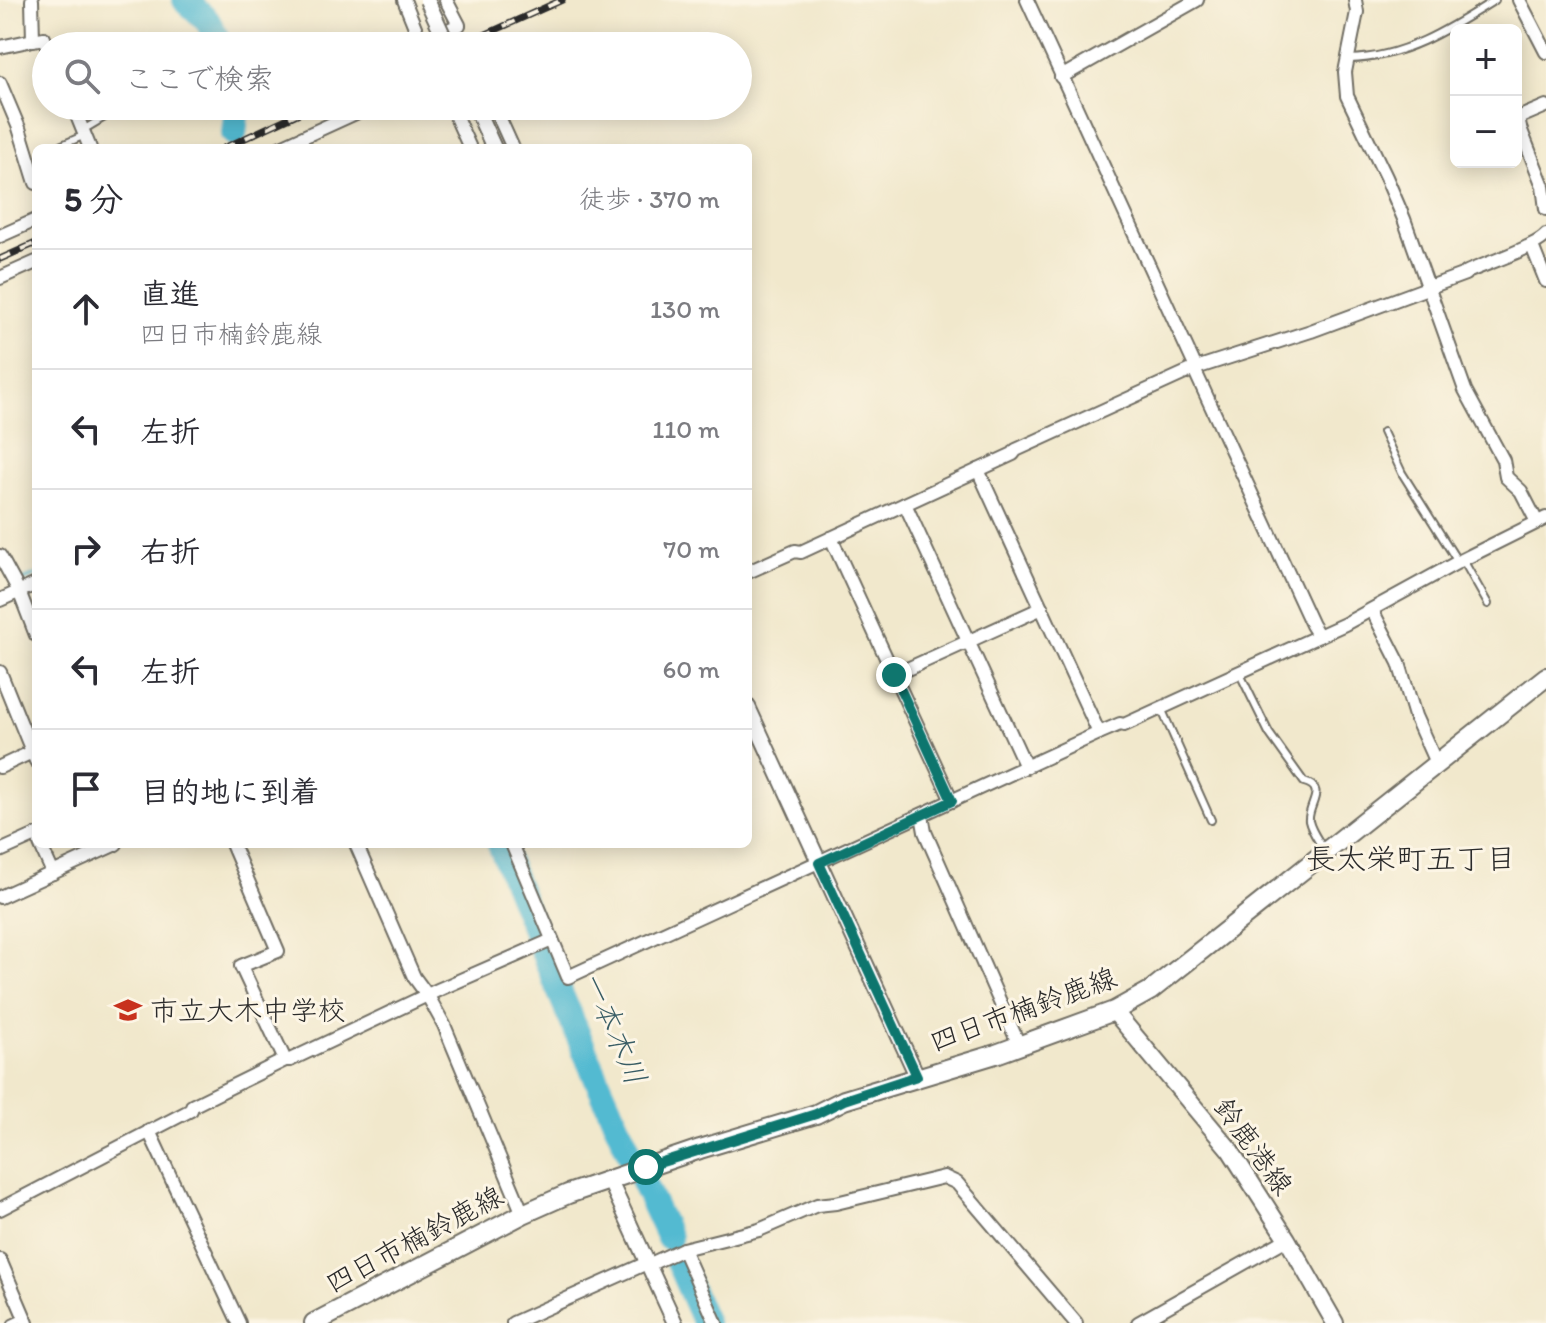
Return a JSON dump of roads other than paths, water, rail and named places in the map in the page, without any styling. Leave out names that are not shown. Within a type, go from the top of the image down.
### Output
[{"type":"main road","name":"四日市楠鈴鹿線","points":[[314,1323],[523,1214],[568,1194],[816,1114],[844,1100],[1019,1045],[1114,1011],[1150,991],[1546,677]]},
{"type":"main road","name":"鈴鹿港線","points":[[1114,1011],[1230,1150],[1287,1239],[1335,1323]]},
{"type":"street","points":[[32,0],[33,32]]},
{"type":"street","points":[[404,0],[417,32]]},
{"type":"street","points":[[427,0],[442,32]]},
{"type":"street","points":[[443,32],[459,25],[446,0]]},
{"type":"street","points":[[1027,0],[1319,636]]},
{"type":"street","points":[[1061,77],[1197,0]]},
{"type":"street","points":[[514,848],[568,977],[1099,733],[1124,725],[1319,636],[1542,520],[1521,491],[1506,477],[1503,460],[1465,390],[1398,205],[1347,96],[1345,72],[1357,12],[1355,0]]},
{"type":"street","points":[[1519,0],[1546,52]]},
{"type":"street","points":[[0,47],[32,40]]},
{"type":"street","points":[[0,83],[32,158]]},
{"type":"street","points":[[1546,106],[1518,118],[1543,186],[1546,209]]},
{"type":"street","points":[[288,144],[340,120]]},
{"type":"street","points":[[457,120],[468,144]]},
{"type":"street","points":[[481,120],[492,144]]},
{"type":"street","points":[[500,120],[511,144]]},
{"type":"street","points":[[0,236],[32,222]]},
{"type":"street","points":[[752,570],[795,551],[801,552],[1195,369],[1428,288],[1532,246],[1546,235]]},
{"type":"street","points":[[1532,246],[1546,281]]},
{"type":"street","points":[[0,278],[32,264]]},
{"type":"street","points":[[978,470],[1099,733]]},
{"type":"street","points":[[905,504],[1026,767]]},
{"type":"street","points":[[831,538],[952,801]]},
{"type":"street","points":[[0,556],[32,625]]},
{"type":"street","points":[[0,600],[16,586],[32,584]]},
{"type":"street","points":[[894,675],[1042,608]]},
{"type":"street","points":[[1372,610],[1399,663],[1415,716],[1437,765]]},
{"type":"street","points":[[1,680],[32,752]]},
{"type":"street","points":[[752,716],[917,1076]]},
{"type":"street","points":[[0,767],[32,758]]},
{"type":"street","points":[[922,815],[925,832],[1019,1045]]},
{"type":"street","points":[[0,851],[32,837]]},
{"type":"street","points":[[42,848],[53,873]]},
{"type":"street","points":[[0,897],[107,848]]},
{"type":"street","points":[[234,848],[278,951],[241,966],[285,1060]]},
{"type":"street","points":[[358,848],[414,977],[444,1025],[523,1214]]},
{"type":"street","points":[[0,1209],[285,1060],[552,940]]},
{"type":"street","points":[[149,1131],[239,1323]]},
{"type":"street","points":[[513,1323],[683,1249],[759,1230],[817,1205],[944,1177],[957,1183],[1076,1323]]},
{"type":"street","points":[[609,1179],[675,1323]]},
{"type":"street","points":[[1138,1323],[1287,1239]]},
{"type":"street","points":[[683,1249],[716,1323]]},
{"type":"street","points":[[1,1264],[26,1320]]},
{"type":"lane","points":[[1347,59],[1368,59],[1414,46],[1495,0]]},
{"type":"lane","points":[[86,138],[107,120]]},
{"type":"lane","points":[[1383,432],[1402,473],[1488,604]]},
{"type":"lane","points":[[1239,672],[1269,733],[1304,782],[1315,789],[1316,797],[1309,820],[1325,853]]},
{"type":"lane","points":[[1161,708],[1211,820]]},
{"type":"lane","points":[[12,1323],[26,1320]]},
{"type":"waterway","name":"一本木川","points":[[185,0],[207,20],[213,32]]},
{"type":"waterway","name":"一本木川","points":[[234,133],[235,120]]},
{"type":"waterway","points":[[19,582],[32,577]]},
{"type":"waterway","name":"一本木川","points":[[502,848],[581,1042],[669,1238]]},
{"type":"waterway","name":"一本木川","points":[[677,1259],[705,1323]]},
{"type":"railway","points":[[491,32],[562,0]]},
{"type":"railway","points":[[233,144],[284,120]]},
{"type":"railway","points":[[0,259],[32,245]]},
{"type":"place","name":"市立大木中学校","points":[[128,1010]]},
{"type":"district","name":"長太栄町五丁目","points":[[1411,859]]}]
